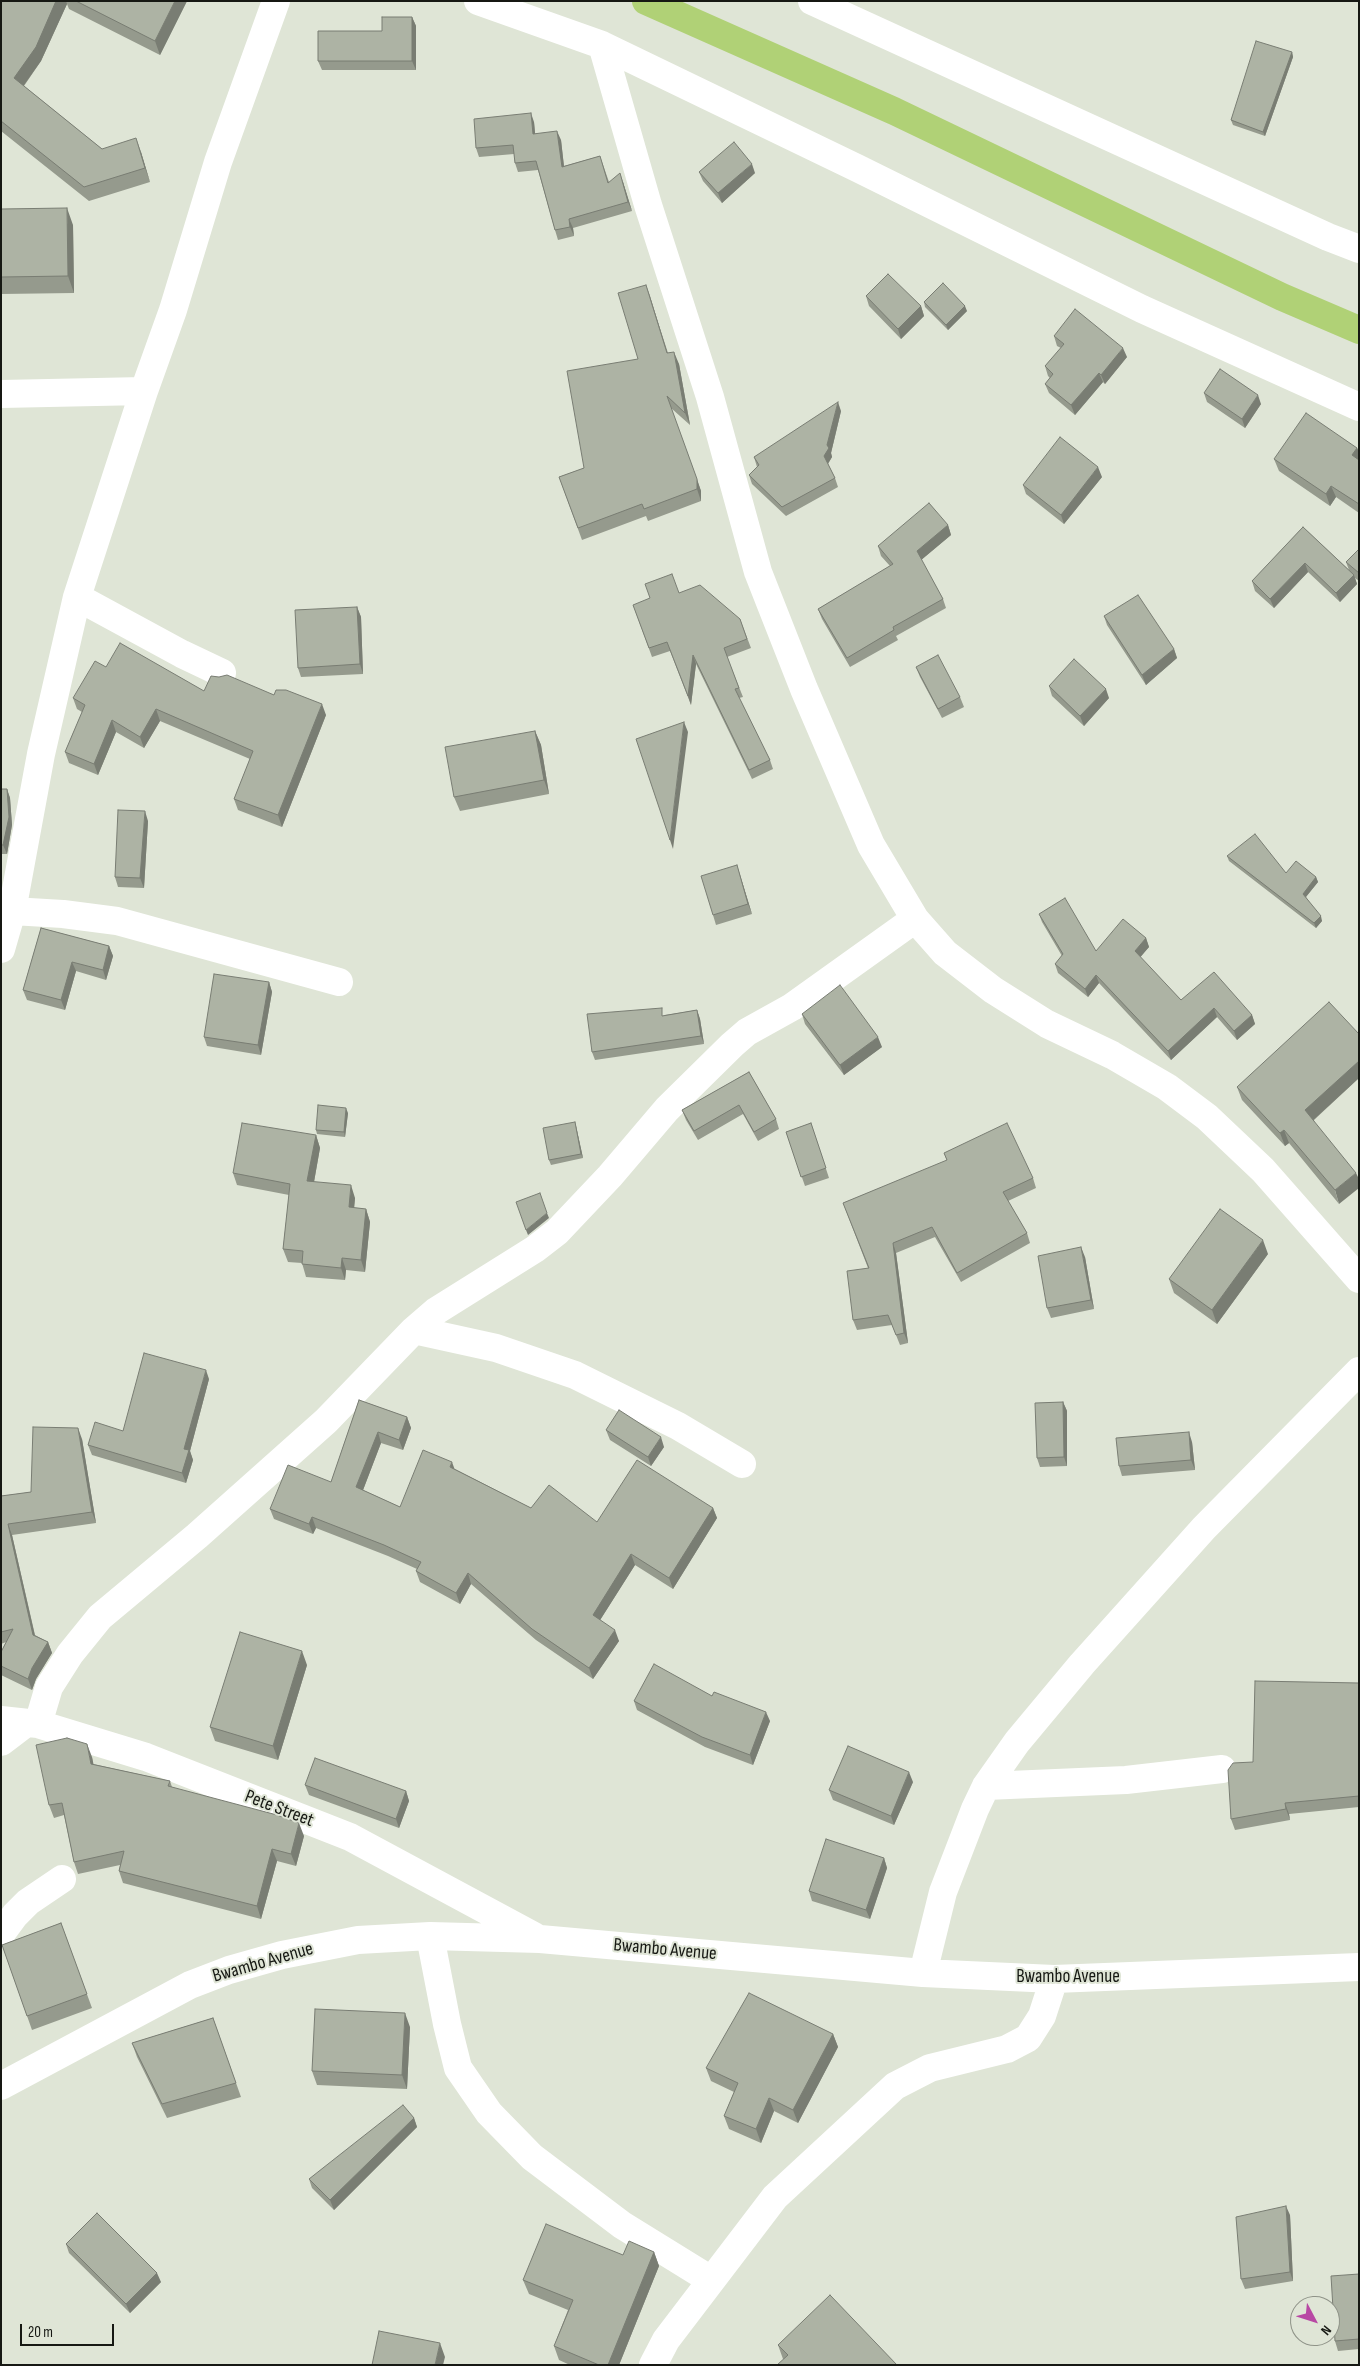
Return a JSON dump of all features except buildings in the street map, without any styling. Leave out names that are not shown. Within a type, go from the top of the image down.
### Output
[{"type":"highway","points":[[646,1],[894,111],[1282,297],[1359,330]]},
{"type":"street","points":[[1,949],[12,911],[41,754],[77,597],[144,390],[173,310],[218,162],[276,1]]},
{"type":"street","points":[[478,1],[602,45],[1142,309],[1359,407]]},
{"type":"street","points":[[812,1],[1328,237],[1359,248]]},
{"type":"street","points":[[602,45],[648,205],[710,397],[758,572],[804,689],[872,845],[916,919],[945,953],[993,990],[1047,1024],[1112,1055],[1167,1087],[1207,1117],[1263,1170],[1359,1279]]},
{"type":"street","points":[[1,394],[144,390]]},
{"type":"street","points":[[77,597],[182,654],[222,673]]},
{"type":"street","points":[[12,911],[63,914],[116,922],[339,982]]},
{"type":"street","points":[[1,1742],[22,1722],[49,1688],[70,1654],[100,1617],[197,1536],[326,1421],[414,1330],[459,1295],[534,1249],[557,1232],[604,1183],[667,1108],[747,1032],[792,1006],[916,919]]},
{"type":"street","points":[[414,1330],[496,1348],[575,1375],[678,1426],[742,1464]]},
{"type":"street","points":[[922,1973],[943,1892],[986,1786],[1016,1742],[1204,1528],[1359,1371]]},
{"type":"street","name":"Pete Street","points":[[22,1722],[146,1757],[350,1837],[540,1939]]},
{"type":"street","points":[[986,1786],[1126,1780],[1222,1768]]},
{"type":"street","points":[[1,1934],[15,1915],[28,1902],[62,1879]]},
{"type":"street","points":[[430,1936],[447,2024],[458,2068],[489,2113],[532,2157],[622,2225],[711,2280]]},
{"type":"street","name":"Bwambo Avenue","points":[[1,2086],[190,1986],[229,1970],[282,1955],[358,1940],[430,1936],[540,1939],[922,1973],[1054,1979],[1359,1967]]},
{"type":"street","points":[[653,2365],[666,2340],[775,2197],[895,2086],[930,2068],[1008,2049],[1028,2038],[1042,2016],[1054,1979]]}]
